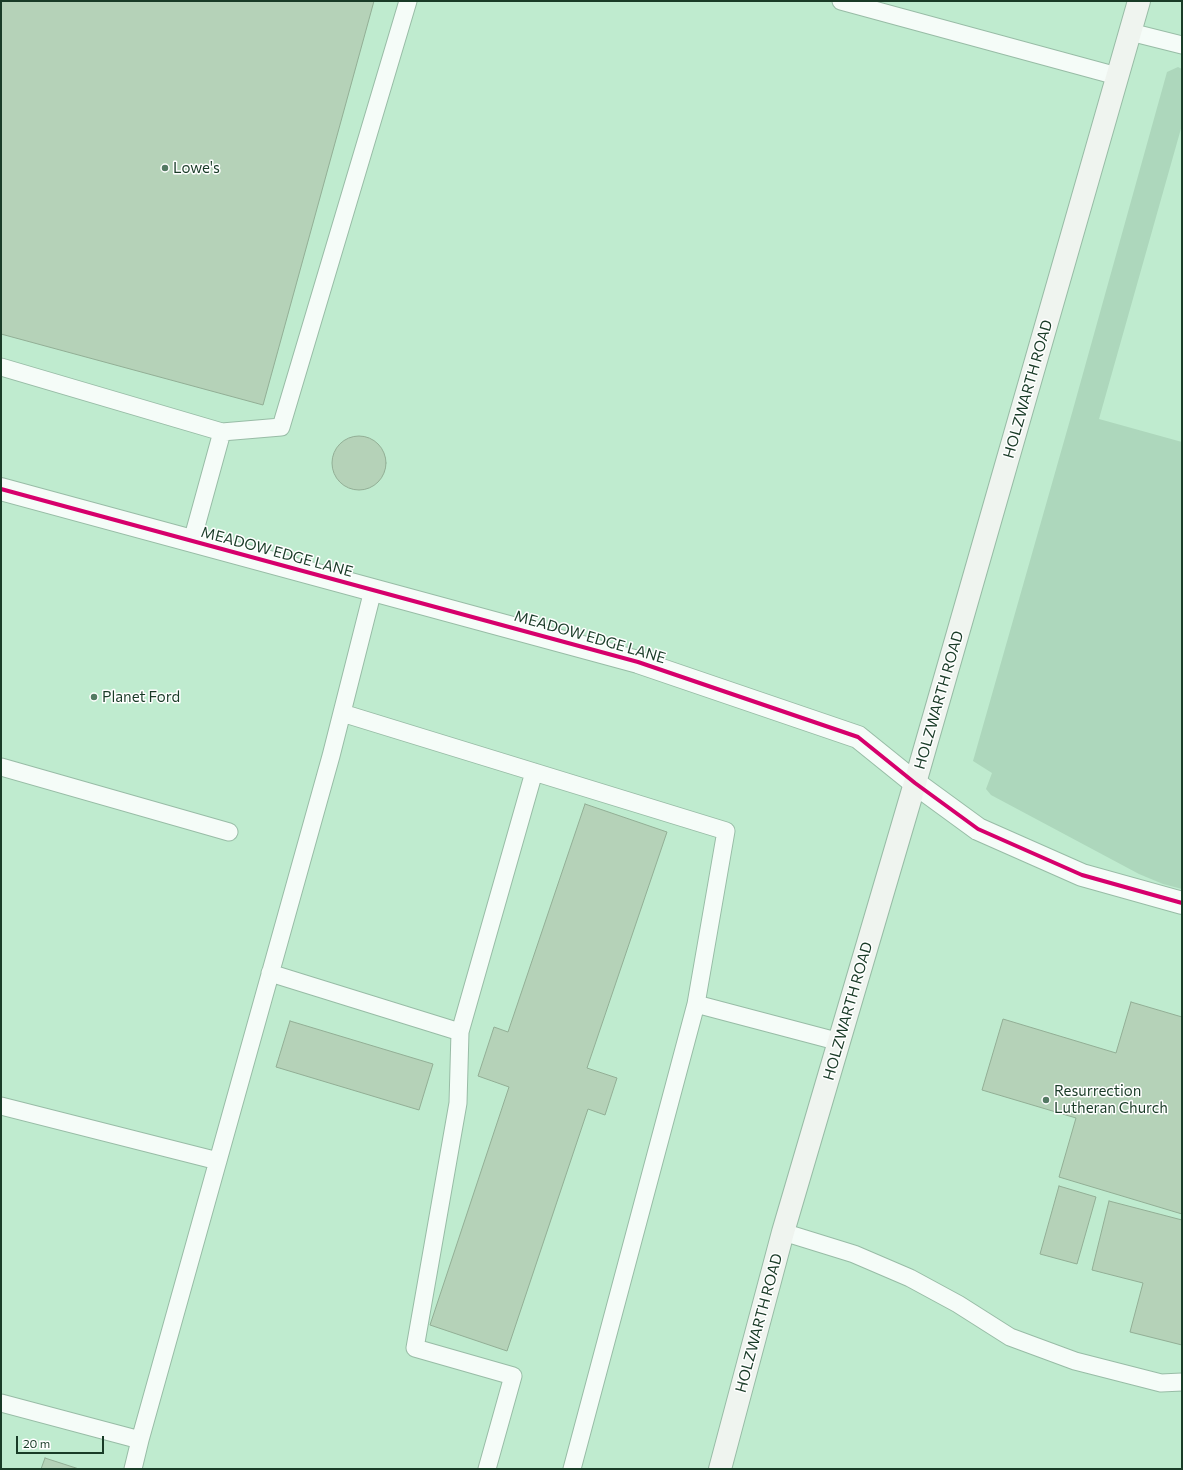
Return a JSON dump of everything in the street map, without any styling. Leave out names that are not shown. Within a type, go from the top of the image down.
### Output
[{"type":"main road","name":"HOLZWARTH ROAD","points":[[720,1469],[783,1232],[916,783],[1139,1]]},
{"type":"street","name":"MEADOW EDGE LANE","points":[[1,489],[638,662],[858,737],[916,783],[978,829],[1082,875],[1182,903]]},
{"type":"lane","points":[[1,367],[222,432],[281,427],[408,1]]},
{"type":"lane","points":[[841,1],[1117,76]]},
{"type":"lane","points":[[1130,32],[1182,45]]},
{"type":"lane","points":[[192,541],[222,432]]},
{"type":"lane","points":[[133,1469],[342,713],[373,590]]},
{"type":"lane","points":[[342,713],[726,831],[696,1004],[572,1469]]},
{"type":"lane","points":[[1,767],[229,832]]},
{"type":"lane","points":[[487,1469],[513,1376],[415,1348],[458,1103],[460,1032],[534,772]]},
{"type":"lane","points":[[270,973],[460,1032]]},
{"type":"lane","points":[[696,1004],[840,1042]]},
{"type":"lane","points":[[1,1106],[218,1161]]},
{"type":"lane","points":[[783,1232],[854,1254],[910,1278],[958,1304],[1010,1337],[1068,1358],[1161,1383],[1182,1382]]},
{"type":"lane","points":[[1,1403],[140,1440]]},
{"type":"green space","points":[[1178,67],[1182,69],[1182,125],[1099,419],[1182,442],[1182,889],[1163,884],[1139,874],[991,795],[986,789],[992,773],[973,761],[1167,72]]},
{"type":"building","name":"Lowe's","points":[[1,1],[374,1],[263,405],[1,334]]},
{"type":"building","points":[[354,436],[364,436],[374,440],[382,448],[386,458],[386,468],[382,478],[374,486],[364,490],[354,490],[344,486],[336,478],[332,468],[332,458],[336,448],[344,440]]},
{"type":"building","points":[[585,804],[667,832],[587,1068],[617,1078],[605,1115],[588,1109],[507,1351],[430,1325],[509,1087],[478,1076],[494,1027],[508,1032]]},
{"type":"building","name":"Resurrection Lutheran Church","points":[[1131,1002],[1182,1017],[1182,1214],[1059,1177],[1076,1118],[982,1090],[1003,1019],[1116,1053]]},
{"type":"building","points":[[290,1021],[433,1064],[419,1110],[276,1067]]},
{"type":"building","points":[[1059,1186],[1096,1197],[1077,1264],[1040,1254]]},
{"type":"building","points":[[1109,1201],[1182,1220],[1182,1345],[1130,1332],[1143,1283],[1092,1270]]},
{"type":"building","points":[[45,1458],[79,1469],[41,1469]]},
{"type":"cycle path","points":[[1,489],[638,662],[858,737],[915,783],[978,829],[1082,875],[1182,903]]},
{"type":"place","name":"Lowe's","points":[[165,168]]},
{"type":"place","name":"Planet Ford","points":[[94,697]]},
{"type":"place","name":"Resurrection Lutheran Church","points":[[1046,1100]]}]
